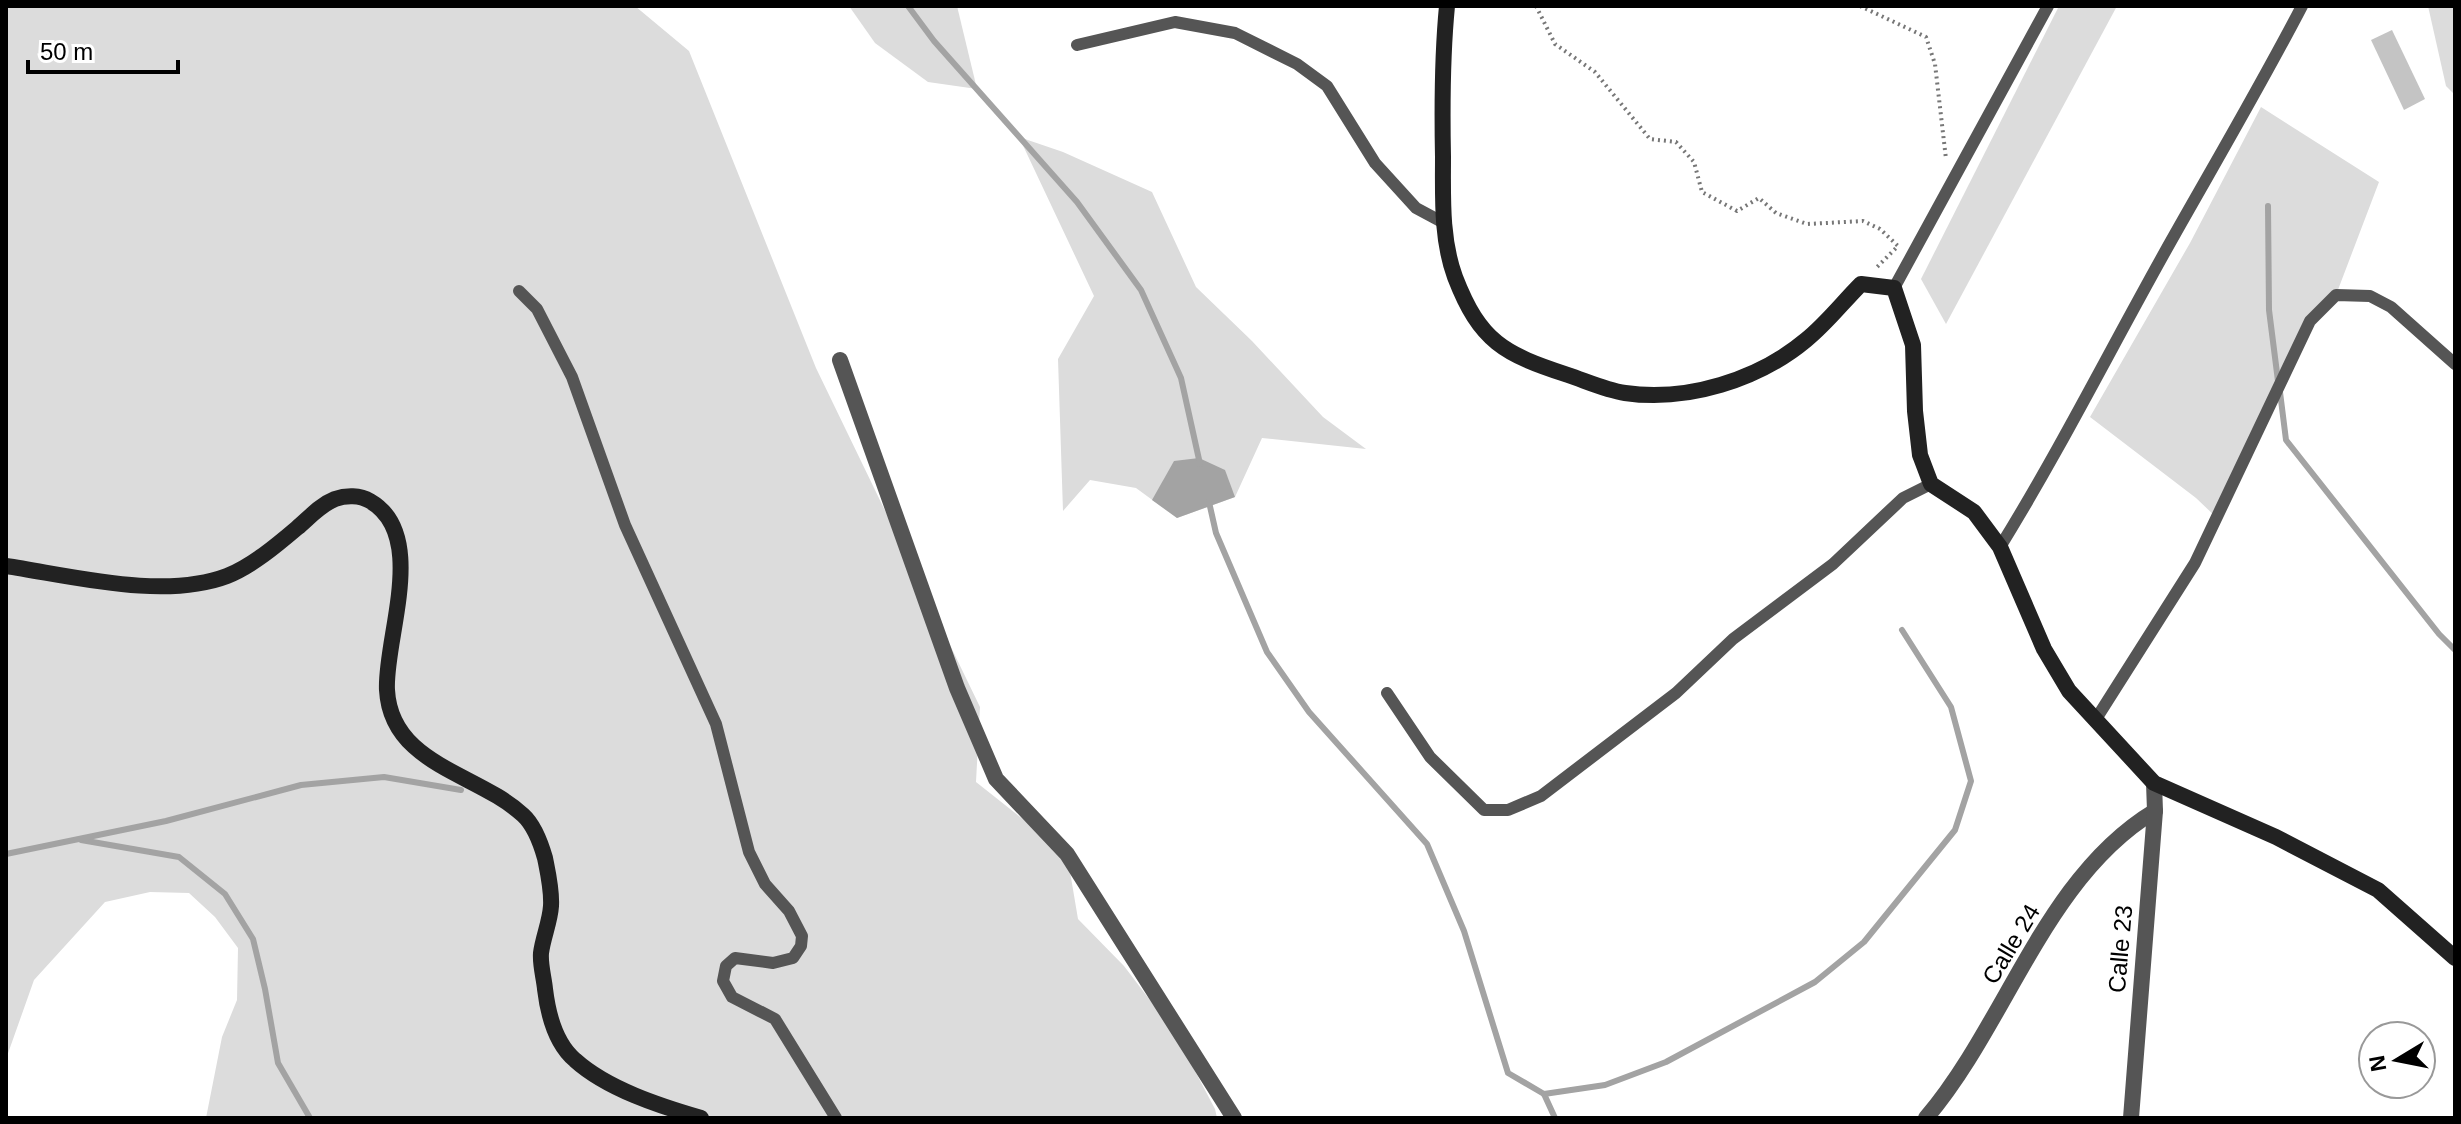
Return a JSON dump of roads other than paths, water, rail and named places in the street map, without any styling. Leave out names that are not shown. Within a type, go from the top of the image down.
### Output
[{"type":"street","points":[[1447,6],[1442,56],[1444,223],[1455,275],[1478,324],[1497,345],[1523,360],[1624,393],[1667,395],[1720,387],[1756,372],[1806,341],[1861,284],[1894,288],[1913,345],[1920,455],[1931,484],[1974,512],[2000,547],[2044,649],[2069,691],[2154,783],[2276,837],[2378,890],[2455,958]]},
{"type":"street","points":[[840,360],[957,688],[996,779],[1067,854],[1234,1118]]},
{"type":"street","points":[[6,566],[163,587],[199,585],[231,575],[258,558],[321,507],[338,498],[356,496],[371,501],[388,517],[400,555],[401,579],[387,690],[394,721],[409,743],[427,759],[525,816],[541,843],[548,870],[551,906],[541,956],[547,1007],[557,1037],[574,1060],[601,1077],[648,1102],[701,1118]]},
{"type":"street","name":"Calle 23","points":[[2131,1118],[2155,811],[2154,783]]},
{"type":"street","name":"Calle 24","points":[[1926,1118],[1972,1055],[2073,887],[2127,828],[2155,811]]},
{"type":"lane","points":[[1894,288],[2048,6]]},
{"type":"lane","points":[[2000,547],[2089,396],[2174,235],[2252,101],[2302,6]]},
{"type":"lane","points":[[1077,45],[1175,22],[1235,33],[1297,64],[1327,86],[1375,163],[1416,208],[1444,223]]},
{"type":"lane","points":[[519,291],[537,309],[572,377],[625,525],[716,724],[749,852],[765,884],[789,911],[802,936],[801,946],[793,958],[773,963],[735,958],[726,966],[723,981],[732,997],[775,1019],[836,1118]]},
{"type":"lane","points":[[2096,719],[2195,563],[2310,321],[2336,295],[2370,296],[2391,307],[2455,364]]},
{"type":"lane","points":[[1387,693],[1430,757],[1484,810],[1508,810],[1541,796],[1676,693],[1733,639],[1833,564],[1903,498],[1931,484]]},
{"type":"waterway","points":[[908,6],[934,41],[1077,202],[1141,290],[1181,378],[1200,464]]},
{"type":"waterway","points":[[2268,206],[2269,310],[2278,381]]},
{"type":"waterway","points":[[2280,392],[2286,440],[2439,634],[2455,650]]},
{"type":"waterway","points":[[1209,502],[1216,533],[1267,652],[1309,712],[1427,844],[1464,931],[1508,1073],[1544,1094],[1555,1118]]},
{"type":"waterway","points":[[1544,1094],[1605,1085],[1666,1062],[1815,982],[1864,942],[1955,830],[1971,781],[1951,707],[1902,630]]},
{"type":"waterway","points":[[6,854],[166,821],[301,785],[384,777],[461,790]]},
{"type":"waterway","points":[[81,840],[179,857],[225,894],[253,939],[278,1063],[310,1118]]}]
